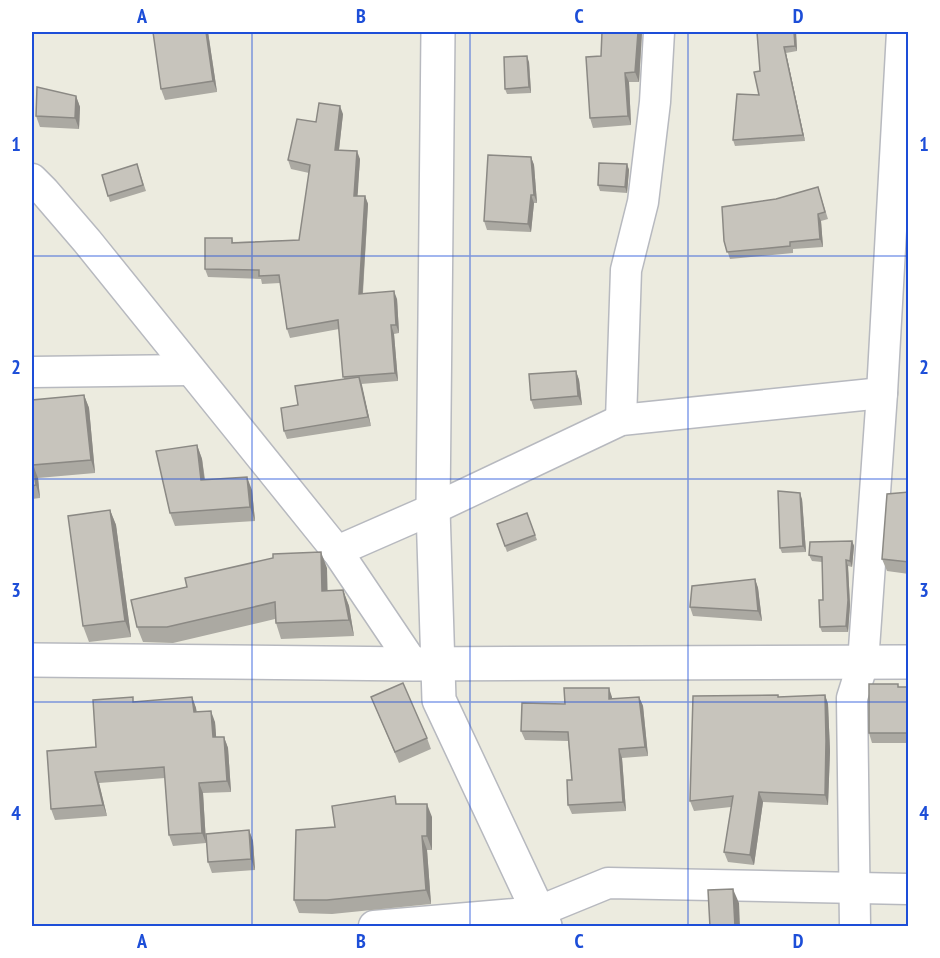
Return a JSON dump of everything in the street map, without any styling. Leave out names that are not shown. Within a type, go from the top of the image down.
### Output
[{"type":"street","points":[[425,664],[433,508],[438,32]]},
{"type":"street","points":[[621,420],[626,270],[643,202],[655,102],[658,32]]},
{"type":"street","points":[[855,927],[852,698],[863,663],[882,393],[902,32]]},
{"type":"street","points":[[32,179],[87,241],[337,550],[425,664],[439,700],[541,919]]},
{"type":"street","points":[[32,372],[190,370]]},
{"type":"street","points":[[337,550],[621,420],[882,393]]},
{"type":"street","points":[[32,660],[425,664],[909,662]]},
{"type":"street","points":[[374,927],[541,919],[608,883],[909,889]]},
{"type":"building","points":[[153,32],[206,32],[213,81],[161,89]]},
{"type":"building","points":[[602,32],[638,32],[635,72],[625,73],[628,116],[590,118],[586,57],[601,56]]},
{"type":"building","points":[[757,32],[794,32],[795,46],[784,47],[803,135],[733,140],[737,94],[759,95],[754,72],[760,71]]},
{"type":"building","points":[[527,56],[529,87],[505,89],[504,57]]},
{"type":"building","points":[[37,87],[76,96],[75,118],[36,116]]},
{"type":"building","points":[[319,103],[340,106],[335,150],[357,151],[354,196],[365,196],[359,294],[394,291],[396,325],[391,325],[395,373],[343,377],[338,320],[287,329],[279,275],[259,276],[259,270],[205,269],[205,238],[232,238],[232,243],[299,240],[310,165],[288,160],[297,119],[316,122]]},
{"type":"building","points":[[488,155],[531,157],[534,195],[531,195],[528,224],[484,221]]},
{"type":"building","points":[[599,163],[627,164],[625,187],[598,185]]},
{"type":"building","points":[[137,164],[143,185],[108,196],[102,175]]},
{"type":"building","points":[[818,187],[825,212],[818,214],[820,239],[790,242],[790,246],[727,252],[722,207],[776,199]]},
{"type":"building","points":[[907,235],[909,235],[909,276],[908,276]]},
{"type":"building","points":[[576,371],[578,396],[531,400],[529,374]]},
{"type":"building","points":[[359,377],[368,417],[284,431],[281,408],[298,405],[295,386]]},
{"type":"building","points":[[84,395],[91,460],[33,465],[36,485],[32,486],[32,400]]},
{"type":"building","points":[[197,445],[201,480],[247,477],[250,507],[170,513],[156,451]]},
{"type":"building","points":[[778,491],[800,493],[803,546],[780,548]]},
{"type":"building","points":[[909,492],[909,562],[882,559],[887,494]]},
{"type":"building","points":[[110,510],[125,621],[83,626],[68,516]]},
{"type":"building","points":[[527,513],[535,535],[505,546],[497,524]]},
{"type":"building","points":[[852,541],[850,561],[846,560],[848,600],[846,626],[820,627],[819,600],[823,600],[822,557],[809,555],[810,542]]},
{"type":"building","points":[[321,552],[322,591],[343,590],[349,620],[276,623],[275,602],[167,627],[137,627],[131,600],[187,587],[185,578],[273,558],[273,554]]},
{"type":"building","points":[[755,579],[758,611],[690,607],[692,586]]},
{"type":"building","points":[[403,683],[427,738],[395,752],[371,697]]},
{"type":"building","points":[[869,684],[898,684],[898,687],[909,687],[909,733],[869,733]]},
{"type":"building","points":[[564,688],[609,688],[609,699],[639,697],[645,747],[619,749],[623,802],[568,805],[567,780],[572,780],[568,732],[521,731],[522,703],[565,704]]},
{"type":"building","points":[[778,695],[778,697],[825,695],[825,795],[759,792],[750,855],[724,852],[733,796],[690,801],[693,696]]},
{"type":"building","points":[[133,697],[133,702],[192,697],[194,712],[211,711],[213,737],[224,737],[227,781],[199,783],[202,833],[169,835],[164,767],[95,772],[103,805],[51,809],[47,751],[96,747],[93,700]]},
{"type":"building","points":[[395,796],[396,804],[427,804],[427,836],[422,836],[426,890],[327,900],[294,900],[296,830],[335,827],[332,806]]},
{"type":"building","points":[[249,830],[251,859],[208,862],[206,834]]},
{"type":"building","points":[[733,889],[735,927],[710,927],[708,890]]}]
